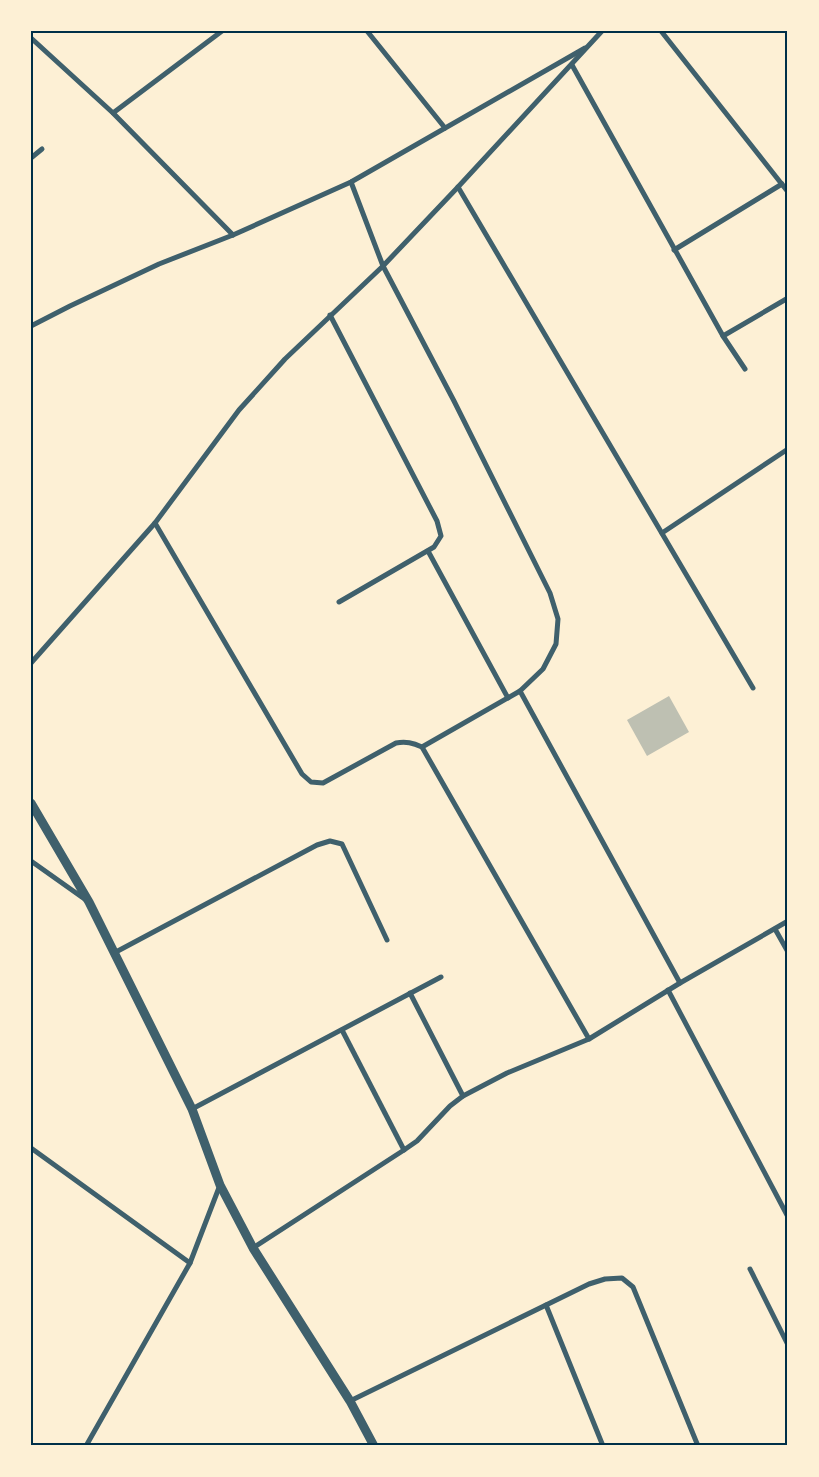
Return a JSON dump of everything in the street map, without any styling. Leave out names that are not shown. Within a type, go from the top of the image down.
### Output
[{"type":"street","points":[[114,113],[222,31]]},
{"type":"street","points":[[367,31],[445,128]]},
{"type":"street","points":[[31,662],[155,523],[239,410],[285,359],[382,266],[602,31]]},
{"type":"street","points":[[661,31],[788,192]]},
{"type":"street","points":[[31,38],[114,113],[233,235]]},
{"type":"street","points":[[31,326],[159,264],[233,235],[351,182],[590,46]]},
{"type":"street","points":[[572,65],[723,336],[746,369]]},
{"type":"street","points":[[31,158],[42,149]]},
{"type":"street","points":[[351,182],[382,266],[454,401],[550,592],[558,619],[556,644],[543,669],[520,691],[422,747]]},
{"type":"street","points":[[674,250],[782,184]]},
{"type":"street","points":[[458,187],[753,688]]},
{"type":"street","points":[[723,336],[788,298]]},
{"type":"street","points":[[330,315],[437,521],[441,536],[434,547],[428,551],[339,602]]},
{"type":"street","points":[[662,533],[788,449]]},
{"type":"street","points":[[155,523],[302,774],[310,782],[323,783],[396,743],[413,743],[422,747],[589,1039]]},
{"type":"street","points":[[428,551],[508,698]]},
{"type":"street","points":[[520,691],[680,983]]},
{"type":"street","points":[[31,802],[89,902],[192,1109],[220,1185],[253,1248],[350,1401],[374,1446]]},
{"type":"street","points":[[114,953],[317,845],[330,841],[342,844],[387,940]]},
{"type":"street","points":[[31,861],[89,902]]},
{"type":"street","points":[[253,1248],[417,1141],[450,1106],[463,1096],[507,1074],[589,1039],[668,990],[788,921]]},
{"type":"street","points":[[775,929],[788,952]]},
{"type":"street","points":[[192,1109],[441,977]]},
{"type":"street","points":[[668,990],[787,1215]]},
{"type":"street","points":[[410,993],[463,1096]]},
{"type":"street","points":[[342,1030],[404,1150]]},
{"type":"street","points":[[31,1148],[190,1263]]},
{"type":"street","points":[[86,1446],[190,1263],[220,1185]]},
{"type":"street","points":[[750,1268],[788,1345]]},
{"type":"street","points":[[350,1401],[589,1284],[605,1279],[622,1278],[633,1287],[698,1446]]},
{"type":"street","points":[[546,1305],[603,1446]]},
{"type":"building","points":[[669,696],[689,732],[647,756],[627,720]]}]
